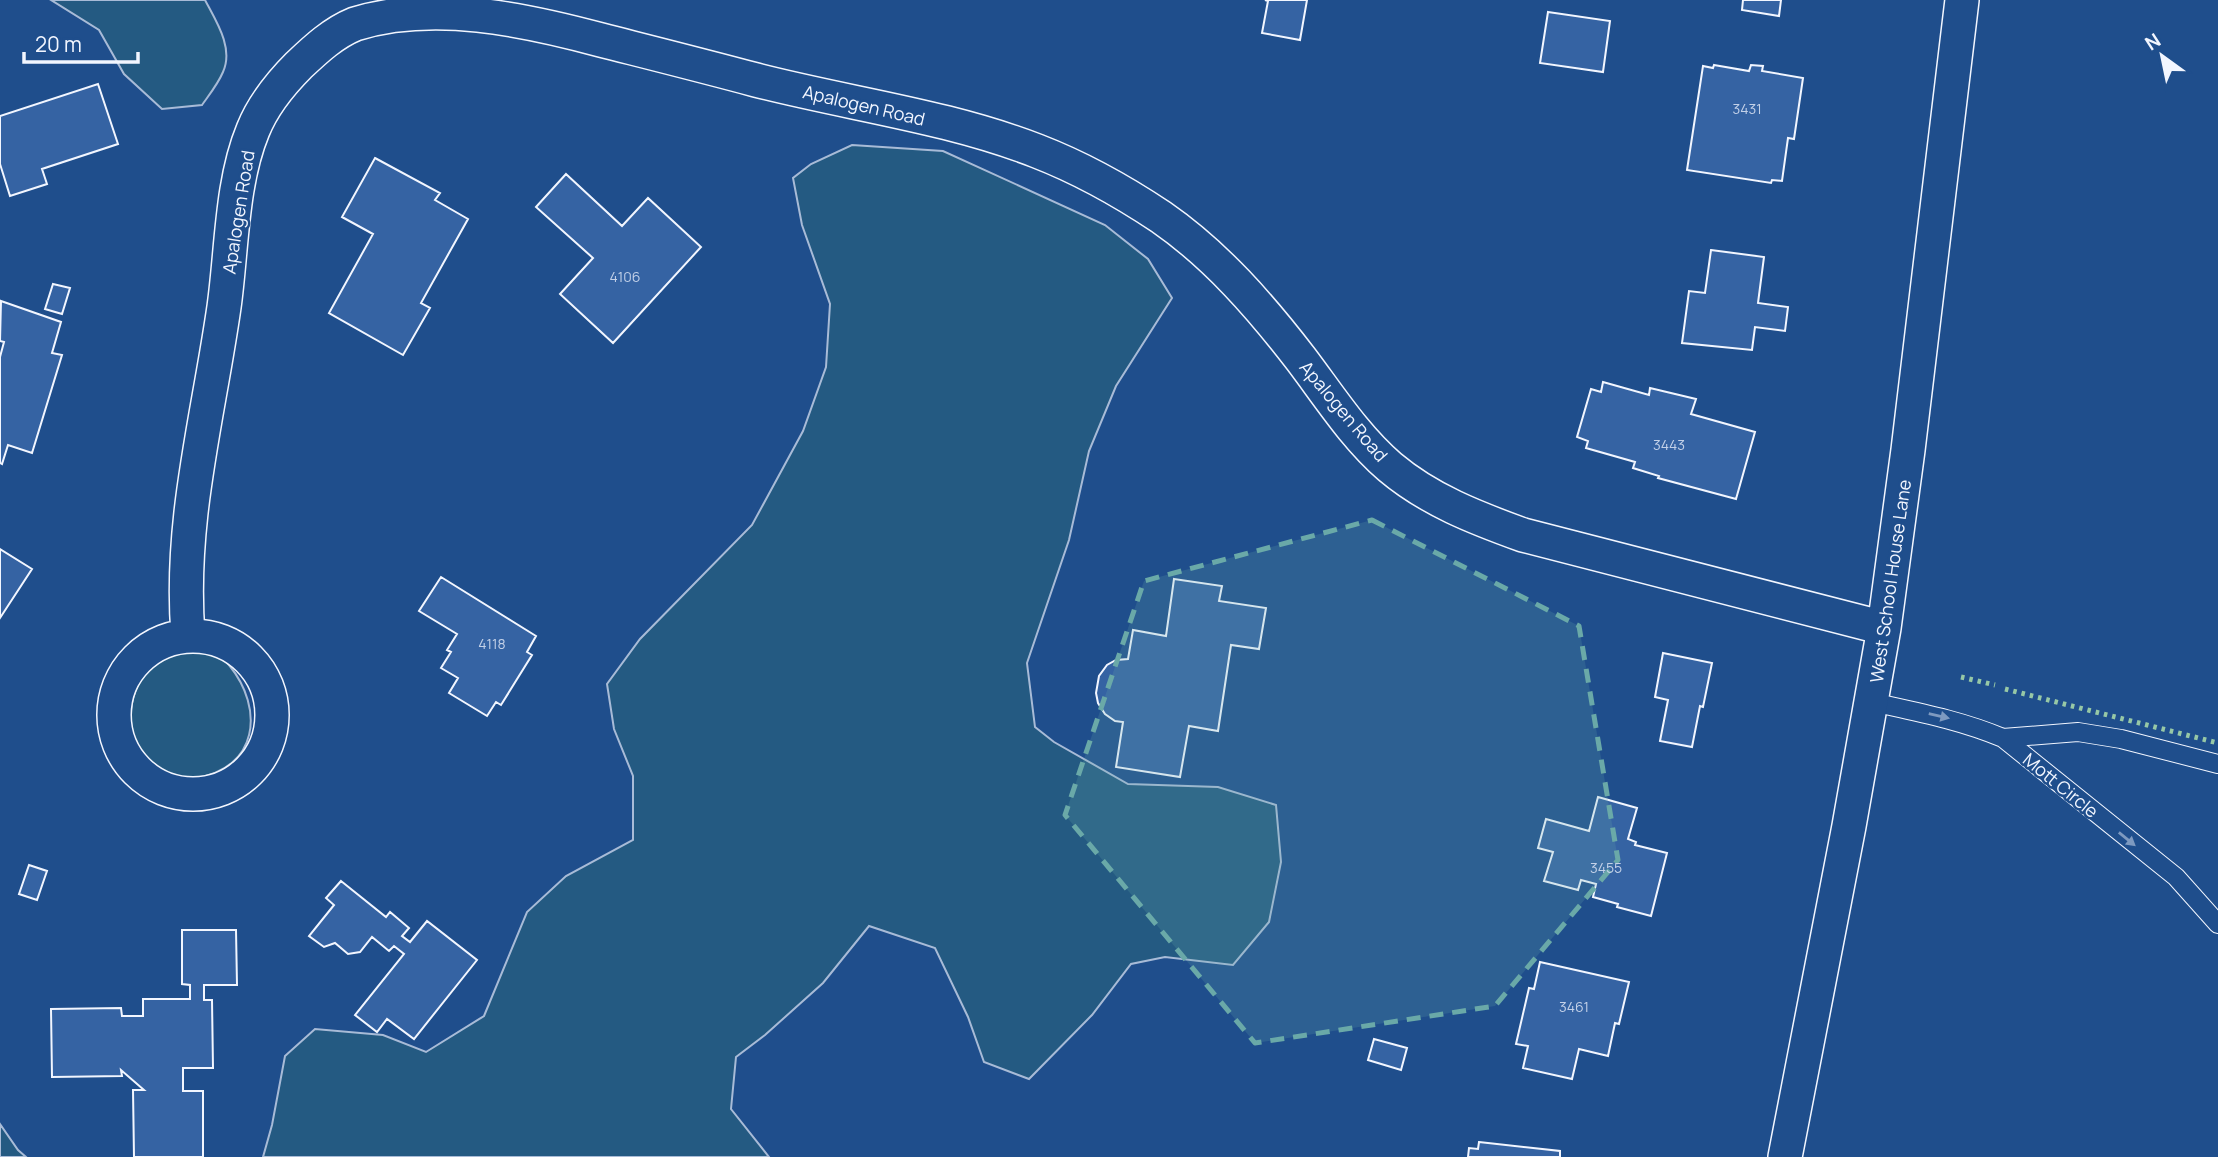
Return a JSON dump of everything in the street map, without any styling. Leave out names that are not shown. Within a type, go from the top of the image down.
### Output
[{"type":"street","name":"West School House Lane","points":[[1785,1157],[1884,628],[1962,0]]},
{"type":"street","name":"Apalogen Road","points":[[188,635],[185,595],[192,496],[224,307],[235,208],[252,132],[268,100],[323,42],[354,24],[386,14],[420,9],[466,10],[517,18],[774,85],[975,130],[1035,150],[1083,171],[1127,195],[1167,221],[1205,253],[1247,293],[1366,444],[1392,469],[1428,494],[1468,516],[1523,535],[1884,628]]},
{"type":"street","points":[[188,635],[214,638],[238,649],[257,667],[269,690],[273,716],[268,742],[255,765],[235,783],[211,793],[184,795],[159,787],[137,773],[121,752],[113,726],[114,701],[123,675],[139,655],[162,641],[188,635]]},
{"type":"lane","name":"Mott Circle","points":[[1872,702],[1942,717],[2003,738],[2175,877],[2218,924]]},
{"type":"lane","points":[[2003,738],[2078,732],[2121,739],[2218,764]]},
{"type":"highlighted area","points":[[1372,520],[1579,626],[1618,860],[1495,1006],[1255,1043],[1065,815],[1144,581]]},
{"type":"shaded area","points":[[51,0],[205,0],[225,44],[226,63],[223,72],[202,105],[162,109],[124,74],[99,30]]},
{"type":"shaded area","points":[[852,145],[943,151],[1105,225],[1148,259],[1172,298],[1116,386],[1089,451],[1069,540],[1027,663],[1035,727],[1054,742],[1128,784],[1218,787],[1276,805],[1281,862],[1269,922],[1233,965],[1165,957],[1131,964],[1092,1015],[1029,1079],[984,1062],[968,1017],[935,948],[869,926],[823,983],[736,1057],[731,1109],[769,1157],[263,1157],[285,1056],[315,1029],[383,1035],[426,1052],[484,1016],[527,912],[566,876],[633,840],[633,776],[614,729],[607,684],[640,639],[752,525],[803,431],[826,367],[830,304],[802,225],[793,178],[811,164]]},
{"type":"shaded area","points":[[182,647],[206,648],[227,662],[248,700],[251,718],[249,735],[243,750],[232,763],[216,772],[195,778],[171,775],[150,764],[136,743],[132,731],[132,705],[140,681],[155,663]]},
{"type":"shaded area","points":[[0,1124],[18,1150],[26,1157],[0,1157]]},
{"type":"building","points":[[1265,0],[1307,0],[1300,40],[1262,33],[1268,1]]},
{"type":"building","points":[[1743,0],[1781,0],[1779,16],[1742,10]]},
{"type":"building","points":[[1548,12],[1610,21],[1603,72],[1540,63]]},
{"type":"building","points":[[1714,65],[1749,71],[1751,65],[1763,66],[1762,71],[1803,78],[1794,139],[1788,138],[1782,181],[1772,180],[1771,183],[1687,170],[1703,66],[1713,68]]},
{"type":"building","points":[[98,84],[118,144],[42,169],[47,184],[10,196],[0,164],[0,116]]},
{"type":"building","points":[[375,158],[440,193],[435,200],[468,219],[421,303],[430,308],[403,355],[329,313],[373,234],[342,217]]},
{"type":"building","points":[[566,174],[622,226],[648,198],[701,247],[613,343],[560,294],[593,258],[536,207]]},
{"type":"building","points":[[1711,250],[1764,257],[1758,303],[1788,307],[1785,331],[1755,327],[1752,350],[1682,343],[1689,291],[1705,293]]},
{"type":"building","points":[[53,284],[70,288],[62,314],[45,309]]},
{"type":"building","points":[[1,301],[61,322],[52,353],[62,355],[32,453],[8,445],[2,464],[0,357],[4,342],[0,341]]},
{"type":"building","points":[[1603,382],[1649,395],[1650,388],[1696,399],[1691,414],[1755,432],[1736,499],[1658,478],[1659,476],[1633,468],[1635,462],[1586,448],[1588,441],[1577,437],[1591,389],[1601,392]]},
{"type":"building","points":[[0,549],[32,569],[0,618]]},
{"type":"building","points":[[441,577],[536,636],[527,652],[532,655],[501,705],[496,702],[487,716],[449,693],[458,678],[441,668],[451,652],[447,650],[457,634],[419,611]]},
{"type":"building","points":[[1174,579],[1222,586],[1219,601],[1266,608],[1259,649],[1231,645],[1218,731],[1189,726],[1180,777],[1116,767],[1123,722],[1115,721],[1105,714],[1098,703],[1096,693],[1099,676],[1107,665],[1116,660],[1128,659],[1133,630],[1166,636]]},
{"type":"building","points":[[1663,653],[1712,663],[1692,747],[1660,741],[1668,700],[1655,697]]},
{"type":"building","points":[[1598,797],[1637,808],[1628,839],[1636,842],[1635,845],[1667,853],[1651,916],[1593,897],[1596,884],[1581,880],[1578,890],[1544,881],[1553,852],[1538,848],[1546,819],[1589,831]]},
{"type":"building","points":[[29,865],[47,871],[37,900],[19,894]]},
{"type":"building","points":[[341,881],[386,917],[390,912],[409,928],[402,936],[410,942],[427,921],[477,960],[414,1039],[387,1019],[377,1032],[355,1015],[404,954],[394,946],[389,951],[372,937],[360,952],[348,954],[335,943],[324,947],[309,936],[334,905],[326,898]]},
{"type":"building","points":[[182,930],[236,930],[237,985],[204,985],[204,1000],[212,1000],[213,1068],[183,1068],[183,1091],[203,1091],[203,1157],[134,1157],[133,1090],[144,1090],[121,1070],[122,1076],[52,1077],[51,1009],[121,1008],[122,1016],[143,1016],[143,999],[190,999],[190,985],[182,984]]},
{"type":"building","points":[[1540,962],[1629,982],[1619,1024],[1615,1023],[1608,1056],[1579,1049],[1572,1079],[1523,1068],[1528,1046],[1516,1044],[1529,988],[1534,989]]},
{"type":"building","points":[[1374,1039],[1407,1048],[1401,1070],[1368,1060]]},
{"type":"building","points":[[1479,1142],[1560,1151],[1560,1157],[1468,1157],[1469,1148],[1478,1149]]},
{"type":"hedge","points":[[1961,677],[1995,685]]},
{"type":"hedge","points":[[2005,689],[2218,743]]}]
